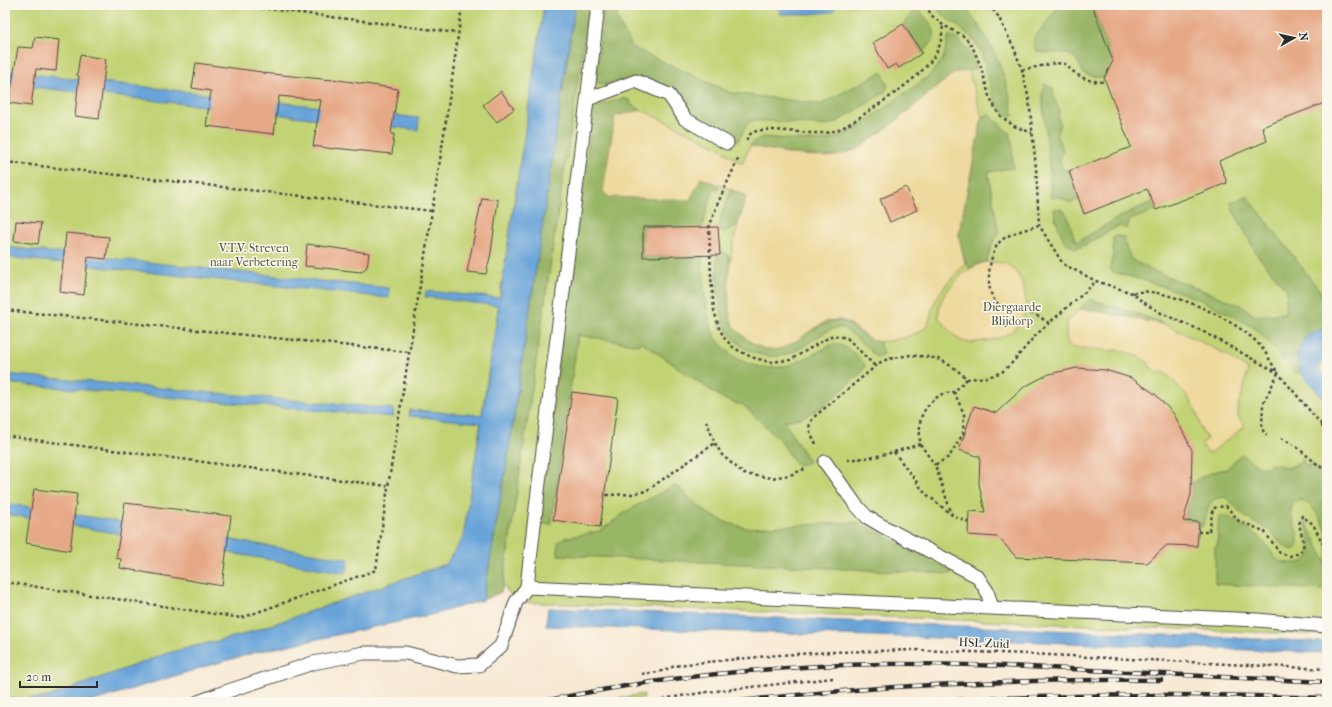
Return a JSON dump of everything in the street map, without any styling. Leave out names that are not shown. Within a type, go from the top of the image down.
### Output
[{"type":"lane","points":[[198,702],[313,663],[364,653],[406,653],[457,666],[479,665],[501,646],[516,602],[527,587],[539,472],[588,99],[598,5]]},
{"type":"lane","points":[[588,99],[636,80],[669,94],[685,119],[727,143]]},
{"type":"lane","points":[[825,462],[856,505],[867,516],[884,527],[977,576],[987,591],[992,608]]},
{"type":"lane","points":[[527,587],[1257,620],[1327,626]]},
{"type":"path","points":[[237,5],[458,33]]},
{"type":"path","points":[[5,582],[241,618],[376,570],[432,211],[462,5]]},
{"type":"path","points":[[926,5],[931,15],[943,25],[965,38],[973,48],[981,67],[989,96],[999,115],[1014,126],[1032,133]]},
{"type":"path","points":[[989,5],[998,16],[1014,48],[1022,70],[1029,100],[1036,168],[1039,225],[1063,264],[1096,281],[1132,293],[1161,313],[1202,331],[1278,373]]},
{"type":"path","points":[[743,146],[751,133],[756,131],[767,130],[821,133],[833,132],[843,128],[887,99],[912,79],[928,63],[938,49],[942,36],[943,25]]},
{"type":"path","points":[[1022,70],[1055,62],[1065,64],[1076,74],[1092,81],[1105,82]]},
{"type":"path","points":[[740,154],[709,228],[709,256],[714,310],[719,328],[726,339],[734,348],[751,357],[770,362],[790,360],[833,335],[847,338],[875,366]]},
{"type":"path","points":[[5,162],[432,211]]},
{"type":"path","points":[[1039,225],[1008,236],[998,244],[991,262],[989,289],[995,301],[1000,306],[1033,314],[1049,323]]},
{"type":"path","points":[[952,515],[935,465],[920,444],[921,419],[930,402],[947,392],[954,392],[966,379],[988,377],[1002,372],[1011,364],[1036,335],[1096,281]]},
{"type":"path","points":[[1132,293],[1150,292],[1167,295],[1189,302],[1233,324],[1249,335],[1262,348],[1278,373],[1321,424],[1327,428]]},
{"type":"path","points":[[5,310],[409,352]]},
{"type":"path","points":[[920,444],[874,457],[825,462],[809,429],[810,422],[814,417],[882,361],[910,356],[929,357],[941,360],[956,369],[966,379]]},
{"type":"path","points":[[1267,434],[1264,433],[1262,426],[1263,404],[1278,373]]},
{"type":"path","points":[[935,465],[948,457],[962,434],[964,414],[954,392]]},
{"type":"path","points":[[706,421],[715,444],[722,455],[744,474],[772,478],[790,475],[811,467]]},
{"type":"path","points":[[1321,424],[1327,449]]},
{"type":"path","points":[[5,436],[388,486]]},
{"type":"path","points":[[1281,438],[1294,445],[1322,468],[1327,466]]},
{"type":"path","points":[[606,495],[632,494],[646,491],[715,444]]},
{"type":"path","points":[[894,452],[925,493],[952,515],[968,522]]},
{"type":"path","points":[[1198,532],[1209,532],[1213,508],[1226,506],[1239,521],[1264,531],[1280,553],[1290,556],[1300,553],[1304,544],[1299,524],[1302,516],[1313,524],[1327,552]]},
{"type":"path","name":"HSL-Zuid","points":[[642,674],[659,672],[674,666],[686,664],[779,655],[916,650],[1038,654],[1327,669]]},
{"type":"path","points":[[658,702],[668,698],[699,693],[833,678]]},
{"type":"green space","name":"V.T.V. Streven naar Verbetering","points":[[5,5],[544,5],[463,539],[446,564],[242,635],[171,652],[45,698],[5,699]]},
{"type":"green space","points":[[575,5],[590,5],[503,585],[501,592],[483,600],[508,456]]},
{"type":"green space","name":"Diergaarde Blijdorp","points":[[590,5],[1327,5],[1327,635],[516,602],[503,585]]},
{"type":"green space","points":[[604,5],[618,5],[617,19],[633,48],[731,93],[821,104],[882,72],[887,87],[885,92],[839,121],[827,126],[774,121],[749,121],[738,141],[730,138],[723,131],[694,116],[675,94],[622,81],[605,84],[600,84],[597,82],[596,79]]},
{"type":"green space","points":[[916,5],[930,24],[934,34],[933,40],[922,53],[903,24],[913,12]]},
{"type":"green space","points":[[934,5],[963,5],[972,16],[989,43],[1002,71],[1011,101],[1013,116],[1004,113],[994,99],[980,50],[976,43],[964,31],[945,17]]},
{"type":"green space","points":[[1060,5],[1092,6],[1115,65],[1110,67],[1104,78],[1083,73],[1076,59],[1068,54],[1037,51],[1034,46],[1034,38]]},
{"type":"green space","points":[[949,35],[964,45],[972,57],[976,69],[968,70],[858,149],[836,156],[825,157],[792,154],[750,146],[752,142],[764,137],[810,141],[830,140],[842,136],[875,115],[930,75],[943,59]]},
{"type":"green space","points":[[1044,84],[1053,88],[1054,98],[1059,109],[1058,118],[1061,125],[1057,131],[1059,141],[1063,149],[1060,160],[1062,168],[1069,171],[1079,199],[1071,203],[1059,197],[1051,198],[1042,95]]},
{"type":"green space","points":[[623,98],[631,101],[630,104],[642,110],[615,117],[701,178],[719,185],[718,189],[715,188],[709,202],[702,228],[700,228],[700,256],[702,256],[705,297],[711,328],[720,344],[727,351],[754,366],[775,368],[785,366],[811,356],[835,343],[852,352],[865,365],[862,372],[825,405],[801,418],[784,421],[809,462],[799,465],[794,462],[781,441],[742,404],[737,404],[722,398],[640,341],[639,345],[578,335],[551,524],[537,524],[567,301],[574,278],[571,253],[594,108]],"holes":[[[643,227],[672,227],[672,256],[643,257]]]},
{"type":"green space","points":[[989,114],[1009,133],[1012,141],[1013,168],[988,172],[999,234],[993,242],[986,262],[970,268],[962,251],[959,232],[982,117]]},
{"type":"green space","points":[[731,190],[745,195],[746,200],[737,225],[725,231],[719,232],[721,216]]},
{"type":"green space","points":[[1248,197],[1327,300],[1327,329],[1324,328],[1297,355],[1300,372],[1296,373],[1257,330],[1239,319],[1201,300],[1177,291],[1112,272],[1110,268],[1113,257],[1113,238],[1117,236],[1125,237],[1124,242],[1131,259],[1151,270],[1240,305],[1255,316],[1285,313],[1287,290],[1258,256],[1233,210],[1231,202]]},
{"type":"green space","points":[[1152,202],[1156,210],[1130,220],[1127,229],[1121,226],[1116,227],[1085,245],[1075,249],[1064,241],[1056,221],[1054,209],[1065,212],[1077,242],[1121,216]]},
{"type":"green space","points":[[719,251],[724,252],[730,259],[728,283],[814,329],[826,323],[836,321],[849,324],[869,338],[879,342],[883,354],[876,357],[854,336],[842,328],[831,329],[801,348],[782,355],[762,355],[747,349],[734,339],[722,317],[717,281],[717,255],[720,255]]},
{"type":"green space","points":[[1090,299],[1167,325],[1086,309],[1079,310]]},
{"type":"green space","points":[[1241,454],[1259,467],[1267,467],[1272,464],[1287,468],[1300,463],[1302,459],[1308,468],[1310,463],[1317,469],[1327,472],[1327,532],[1319,517],[1310,505],[1300,500],[1293,503],[1291,509],[1291,514],[1298,536],[1297,546],[1294,550],[1286,547],[1267,529],[1247,518],[1228,498],[1221,497],[1212,501],[1209,505],[1202,527],[1199,527],[1198,522],[1183,521],[1191,494],[1192,483],[1208,474],[1227,469]]},
{"type":"green space","points":[[673,486],[678,487],[709,514],[728,523],[747,528],[860,522],[929,561],[950,568],[951,574],[558,555],[558,542],[564,538],[600,531],[627,511]]},
{"type":"green space","points":[[1222,515],[1227,516],[1252,532],[1265,543],[1278,560],[1287,563],[1302,562],[1309,556],[1310,546],[1306,522],[1327,564],[1327,590],[1215,584],[1215,547],[1217,547],[1219,517]]},
{"type":"green space","points":[[644,694],[644,698],[626,702],[596,702]]},
{"type":"sand","points":[[968,70],[982,117],[959,232],[965,263],[936,299],[929,322],[925,328],[917,333],[903,338],[881,342],[875,341],[866,337],[848,323],[839,320],[828,321],[787,346],[776,349],[764,348],[751,342],[733,325],[730,314],[729,292],[729,272],[733,243],[744,206],[745,195],[701,178],[690,200],[609,197],[603,191],[615,116],[642,110],[716,146],[742,164],[750,146],[792,154],[825,157],[836,156],[858,149],[892,124],[954,73]]},
{"type":"sand","points":[[986,262],[998,262],[1010,266],[1020,278],[1026,302],[1023,318],[1016,328],[1008,334],[989,340],[964,342],[952,333],[938,317],[940,303],[950,288],[961,276],[973,267]]},
{"type":"sand","points":[[1086,309],[1167,325],[1225,354],[1248,370],[1238,405],[1238,417],[1245,426],[1209,454],[1201,444],[1207,439],[1199,424],[1200,423],[1193,405],[1168,375],[1161,372],[1159,374],[1150,367],[1149,363],[1129,353],[1115,350],[1070,347],[1066,338],[1067,322],[1079,310]]},
{"type":"water","points":[[544,5],[575,5],[508,456],[483,600],[435,614],[257,652],[90,702],[5,702],[5,699],[45,698],[171,652],[242,635],[446,564],[463,538],[481,423],[409,416],[410,410],[482,415],[499,306],[425,297],[426,291],[500,298]]},
{"type":"water","points":[[778,5],[834,5],[835,10],[832,12],[808,14],[780,14]]},
{"type":"water","points":[[5,71],[419,118],[418,130],[5,84]]},
{"type":"water","points":[[5,247],[389,288],[389,298],[5,257]]},
{"type":"water","points":[[1324,328],[1327,329],[1327,358],[1321,362],[1319,370],[1322,375],[1327,376],[1327,403],[1300,372],[1297,355],[1306,336]]},
{"type":"water","points":[[5,374],[394,409],[393,417],[5,383]]},
{"type":"water","points":[[5,503],[349,559],[346,573],[5,514]]},
{"type":"water","points":[[548,608],[1327,642],[1327,653],[939,638],[546,626]]},
{"type":"building","points":[[1092,5],[1327,5],[1327,102],[1262,127],[1267,141],[1219,161],[1227,183],[1156,210],[1147,189],[1084,214],[1069,171],[1131,147],[1104,78],[1113,61]]},
{"type":"building","points":[[903,24],[922,53],[899,68],[896,64],[887,69],[873,43]]},
{"type":"building","points":[[35,37],[59,40],[56,71],[36,69],[31,106],[9,103],[18,47],[33,48]]},
{"type":"building","points":[[80,55],[106,59],[99,119],[75,116],[79,76],[77,75]]},
{"type":"building","points":[[196,63],[262,73],[332,79],[398,89],[391,134],[394,134],[392,154],[313,146],[321,100],[279,96],[274,134],[206,126],[211,91],[192,88]]},
{"type":"building","points":[[501,91],[514,109],[497,122],[483,105]]},
{"type":"building","points":[[906,187],[917,210],[890,222],[880,199]]},
{"type":"building","points":[[482,198],[498,200],[491,253],[486,274],[467,272]]},
{"type":"building","points":[[16,221],[41,223],[38,244],[14,241]]},
{"type":"building","points":[[643,227],[718,227],[720,255],[643,257]]},
{"type":"building","points":[[66,233],[109,237],[106,259],[88,257],[84,295],[60,292]]},
{"type":"building","points":[[307,244],[369,253],[367,267],[361,272],[305,266]]},
{"type":"building","points":[[1077,368],[1105,370],[1131,378],[1155,394],[1174,414],[1192,450],[1191,494],[1183,521],[1199,522],[1197,546],[1167,545],[1147,563],[1016,557],[998,537],[968,535],[969,511],[985,512],[979,484],[980,457],[959,450],[974,406],[996,413],[1024,387],[1049,374]]},
{"type":"building","points":[[572,392],[618,398],[600,527],[553,520]]},
{"type":"building","points":[[34,489],[77,494],[70,551],[26,543]]},
{"type":"building","points":[[125,503],[231,516],[222,586],[120,568],[121,559],[116,558]]},
{"type":"railway","points":[[540,702],[625,686],[667,680],[797,667],[840,665],[944,664],[1006,666],[1327,682]]},
{"type":"railway","points":[[733,702],[814,693],[928,685],[1061,680],[1161,680]]},
{"type":"railway","points":[[921,702],[1022,697],[1124,695],[1225,695],[1327,698]]}]
